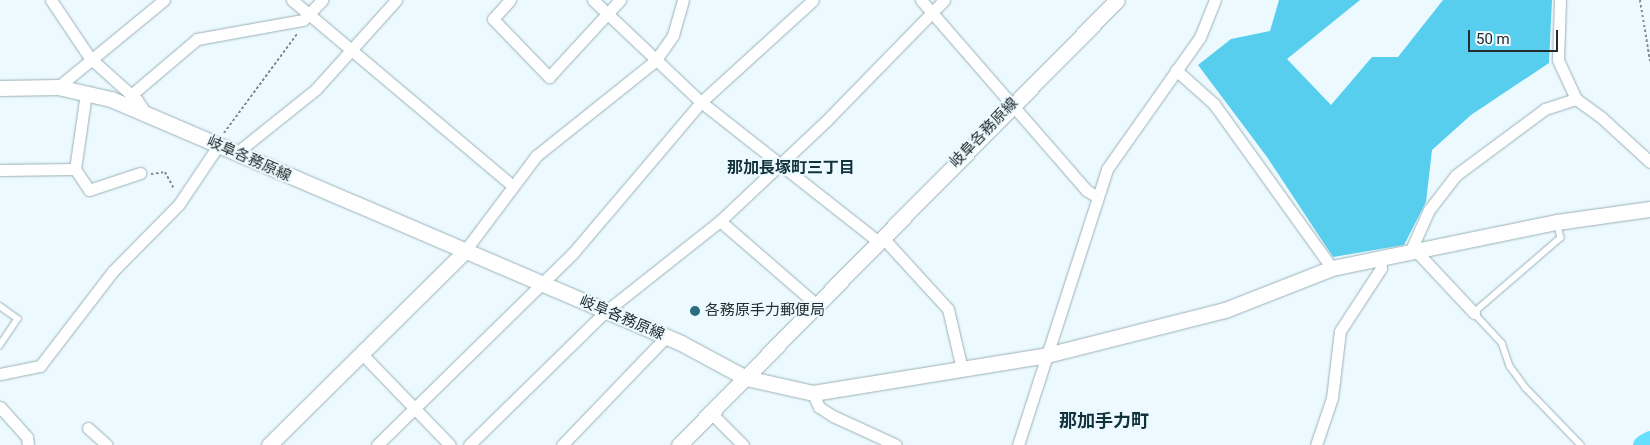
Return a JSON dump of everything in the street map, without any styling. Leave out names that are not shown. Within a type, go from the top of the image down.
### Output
[{"type":"main road","name":"岐阜各務原線","points":[[0,88],[58,87],[86,92],[145,112],[235,154],[666,337],[720,361],[746,378],[882,241],[1011,104],[1118,0]]},
{"type":"main road","points":[[679,445],[746,378],[813,393],[1047,355],[1226,310],[1332,268],[1557,222],[1650,209]]},
{"type":"main road","points":[[269,445],[364,356],[464,252]]},
{"type":"street","points":[[51,0],[90,58],[131,95],[145,112]]},
{"type":"street","points":[[58,87],[90,58],[164,0]]},
{"type":"street","points":[[292,0],[512,185]]},
{"type":"street","points":[[131,95],[197,39],[310,16],[322,0]]},
{"type":"street","points":[[235,154],[316,89],[396,0]]},
{"type":"street","points":[[510,0],[493,19],[549,77],[620,0]]},
{"type":"street","points":[[593,0],[655,61],[701,102],[882,241],[948,309],[962,369]]},
{"type":"street","points":[[464,252],[512,185],[536,156],[655,61],[673,36],[683,0]]},
{"type":"street","points":[[377,445],[620,202],[701,102],[813,0]]},
{"type":"street","points":[[921,0],[1086,190],[1096,196]]},
{"type":"street","points":[[469,445],[605,312],[720,221],[778,162],[826,121],[944,0]]},
{"type":"street","points":[[1018,445],[1096,196],[1107,169],[1200,36],[1215,0]]},
{"type":"street","points":[[1560,0],[1558,60],[1576,99],[1602,118],[1650,162]]},
{"type":"street","points":[[1176,70],[1214,104],[1332,268]]},
{"type":"street","points":[[86,92],[75,169],[89,190],[140,173]]},
{"type":"street","points":[[1474,313],[1413,252],[1429,210],[1456,174],[1545,109],[1576,99]]},
{"type":"street","points":[[0,374],[40,366],[113,271],[181,202],[218,146]]},
{"type":"street","points":[[0,170],[75,169]]},
{"type":"street","points":[[720,221],[818,306]]},
{"type":"street","points":[[1316,445],[1332,398],[1340,331],[1382,268],[1380,258]]},
{"type":"street","points":[[562,445],[666,337]]},
{"type":"street","points":[[364,356],[450,445]]},
{"type":"street","points":[[813,393],[818,407],[833,416],[896,445]]},
{"type":"street","points":[[0,407],[28,437],[28,445]]},
{"type":"street","points":[[712,414],[743,445]]},
{"type":"street","points":[[88,428],[107,445]]},
{"type":"lane","points":[[1557,222],[1561,238],[1474,313],[1502,343],[1510,366],[1526,388],[1581,445]]},
{"type":"lane","points":[[0,306],[18,319],[0,346]]},
{"type":"path","points":[[1640,0],[1650,61]]},
{"type":"path","points":[[218,146],[257,85],[310,16]]},
{"type":"path","points":[[140,173],[165,172],[181,202]]},
{"type":"shaded area","points":[[1279,0],[1360,0],[1287,59],[1331,105],[1372,57],[1398,57],[1443,0],[1552,0],[1549,63],[1471,115],[1432,150],[1426,202],[1404,245],[1333,257],[1267,157],[1198,65],[1231,39],[1270,31]]},
{"type":"waterway","points":[[1643,445],[1650,441]]},
{"type":"place","name":"各務原手力郵便局","points":[[695,311]]},
{"type":"district","name":"那加長塚町三丁目","points":[[791,168]]},
{"type":"district","name":"那加手力町","points":[[1104,421]]}]
